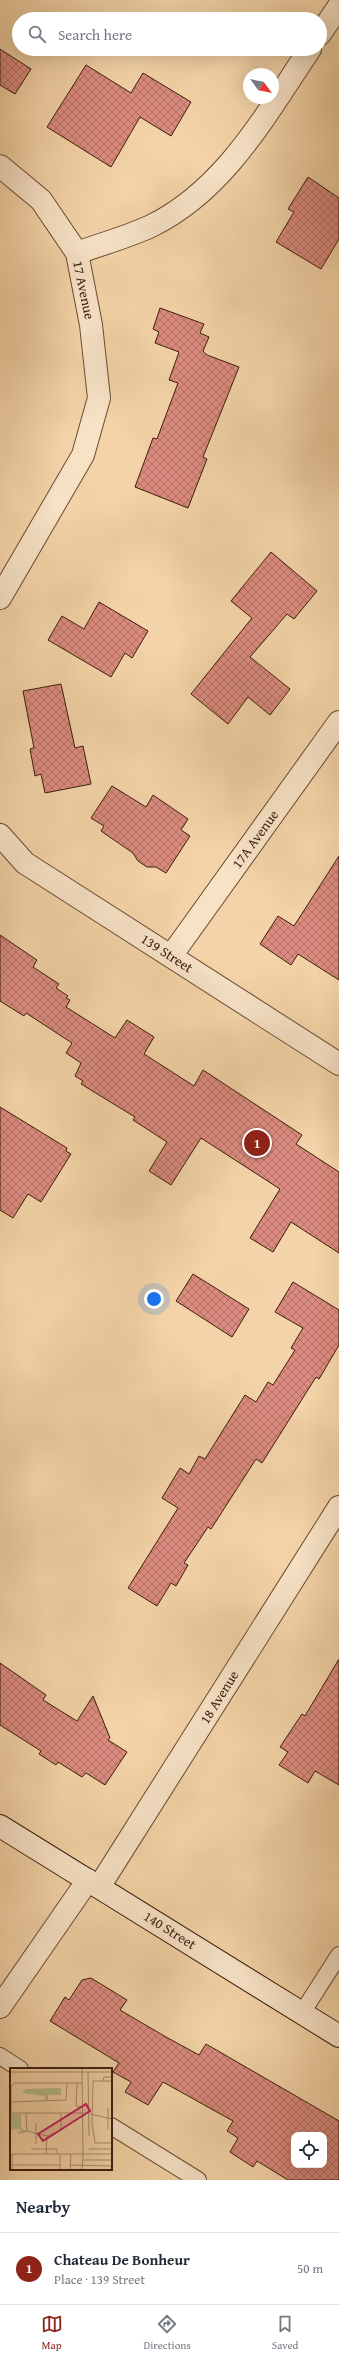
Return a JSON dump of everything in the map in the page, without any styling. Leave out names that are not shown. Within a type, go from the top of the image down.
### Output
[{"type":"street","points":[[327,24],[339,6]]},
{"type":"street","name":"17 Avenue","points":[[0,598],[83,455],[99,398],[91,325],[76,253],[152,226],[196,196],[234,159],[305,56]]},
{"type":"street","points":[[0,166],[41,200],[76,253]]},
{"type":"street","name":"17A Avenue","points":[[171,956],[339,722]]},
{"type":"street","name":"139 Street","points":[[0,835],[25,863],[339,1064]]},
{"type":"street","name":"18 Avenue","points":[[0,2007],[94,1883],[339,1507]]},
{"type":"street","name":"140 Street","points":[[0,1826],[339,2036]]},
{"type":"lane","points":[[302,2013],[339,1955]]},
{"type":"lane","points":[[0,2056],[18,2068]]},
{"type":"lane","points":[[112,2127],[198,2180]]},
{"type":"building","points":[[0,49],[31,69],[15,94],[0,85]]},
{"type":"building","points":[[86,65],[131,93],[143,73],[191,102],[171,136],[140,117],[111,167],[47,127]]},
{"type":"building","points":[[308,177],[339,198],[339,239],[321,269],[276,242],[294,212],[288,209]]},
{"type":"building","points":[[160,308],[204,324],[200,333],[209,337],[203,351],[207,355],[239,367],[203,457],[207,459],[188,508],[135,487],[153,438],[157,439],[178,383],[169,380],[179,352],[155,343],[159,332],[153,329]]},
{"type":"building","points":[[271,552],[317,591],[294,619],[287,614],[250,657],[290,689],[270,715],[248,697],[228,724],[191,694],[252,618],[231,601]]},
{"type":"building","points":[[99,602],[148,631],[132,658],[125,653],[111,677],[48,640],[62,616],[84,629]]},
{"type":"building","points":[[61,684],[75,748],[83,746],[91,784],[45,793],[41,774],[35,776],[30,749],[34,748],[23,691]]},
{"type":"building","points":[[112,786],[146,807],[153,795],[188,819],[181,830],[190,836],[166,873],[156,867],[147,867],[138,861],[133,853],[101,831],[104,826],[91,818]]},
{"type":"building","points":[[339,856],[339,980],[298,954],[291,965],[260,944],[278,916],[294,926]]},
{"type":"building","points":[[0,935],[37,960],[33,967],[59,984],[56,988],[68,996],[66,998],[70,1000],[66,1007],[115,1038],[127,1020],[154,1037],[144,1054],[194,1086],[203,1070],[302,1135],[296,1144],[339,1172],[339,1253],[291,1222],[273,1252],[250,1238],[280,1189],[201,1138],[171,1185],[149,1171],[167,1142],[133,1120],[135,1117],[81,1084],[83,1081],[75,1076],[81,1063],[66,1053],[72,1043],[26,1013],[24,1016],[0,1001]]},
{"type":"building","points":[[0,1107],[67,1148],[66,1151],[71,1154],[41,1202],[28,1194],[13,1218],[0,1210]]},
{"type":"building","points":[[193,1274],[249,1309],[232,1337],[176,1301]]},
{"type":"building","points":[[293,1282],[339,1310],[339,1345],[319,1379],[316,1377],[262,1463],[256,1459],[211,1529],[208,1527],[184,1563],[188,1565],[176,1586],[171,1583],[157,1606],[128,1588],[178,1508],[162,1498],[180,1468],[189,1474],[199,1456],[205,1459],[245,1395],[256,1402],[268,1382],[273,1385],[295,1350],[291,1348],[303,1328],[275,1312]]},
{"type":"building","points":[[339,1659],[339,1785],[315,1771],[308,1783],[279,1765],[288,1752],[280,1747],[302,1714],[305,1716]]},
{"type":"building","points":[[0,1663],[46,1695],[43,1700],[77,1721],[93,1696],[110,1738],[108,1740],[127,1752],[105,1785],[86,1773],[82,1777],[58,1762],[56,1765],[39,1754],[41,1751],[0,1725]]},
{"type":"building","points":[[91,1978],[127,2000],[120,2010],[166,2037],[199,2055],[206,2044],[339,2121],[339,2180],[288,2180],[257,2161],[253,2167],[230,2152],[238,2138],[227,2131],[233,2121],[163,2082],[148,2105],[125,2092],[131,2082],[113,2072],[119,2063],[50,2021],[65,1997],[69,2000],[82,1980]]},
{"type":"place","name":"Chateau De Bonheur","points":[[257,1143]]}]
